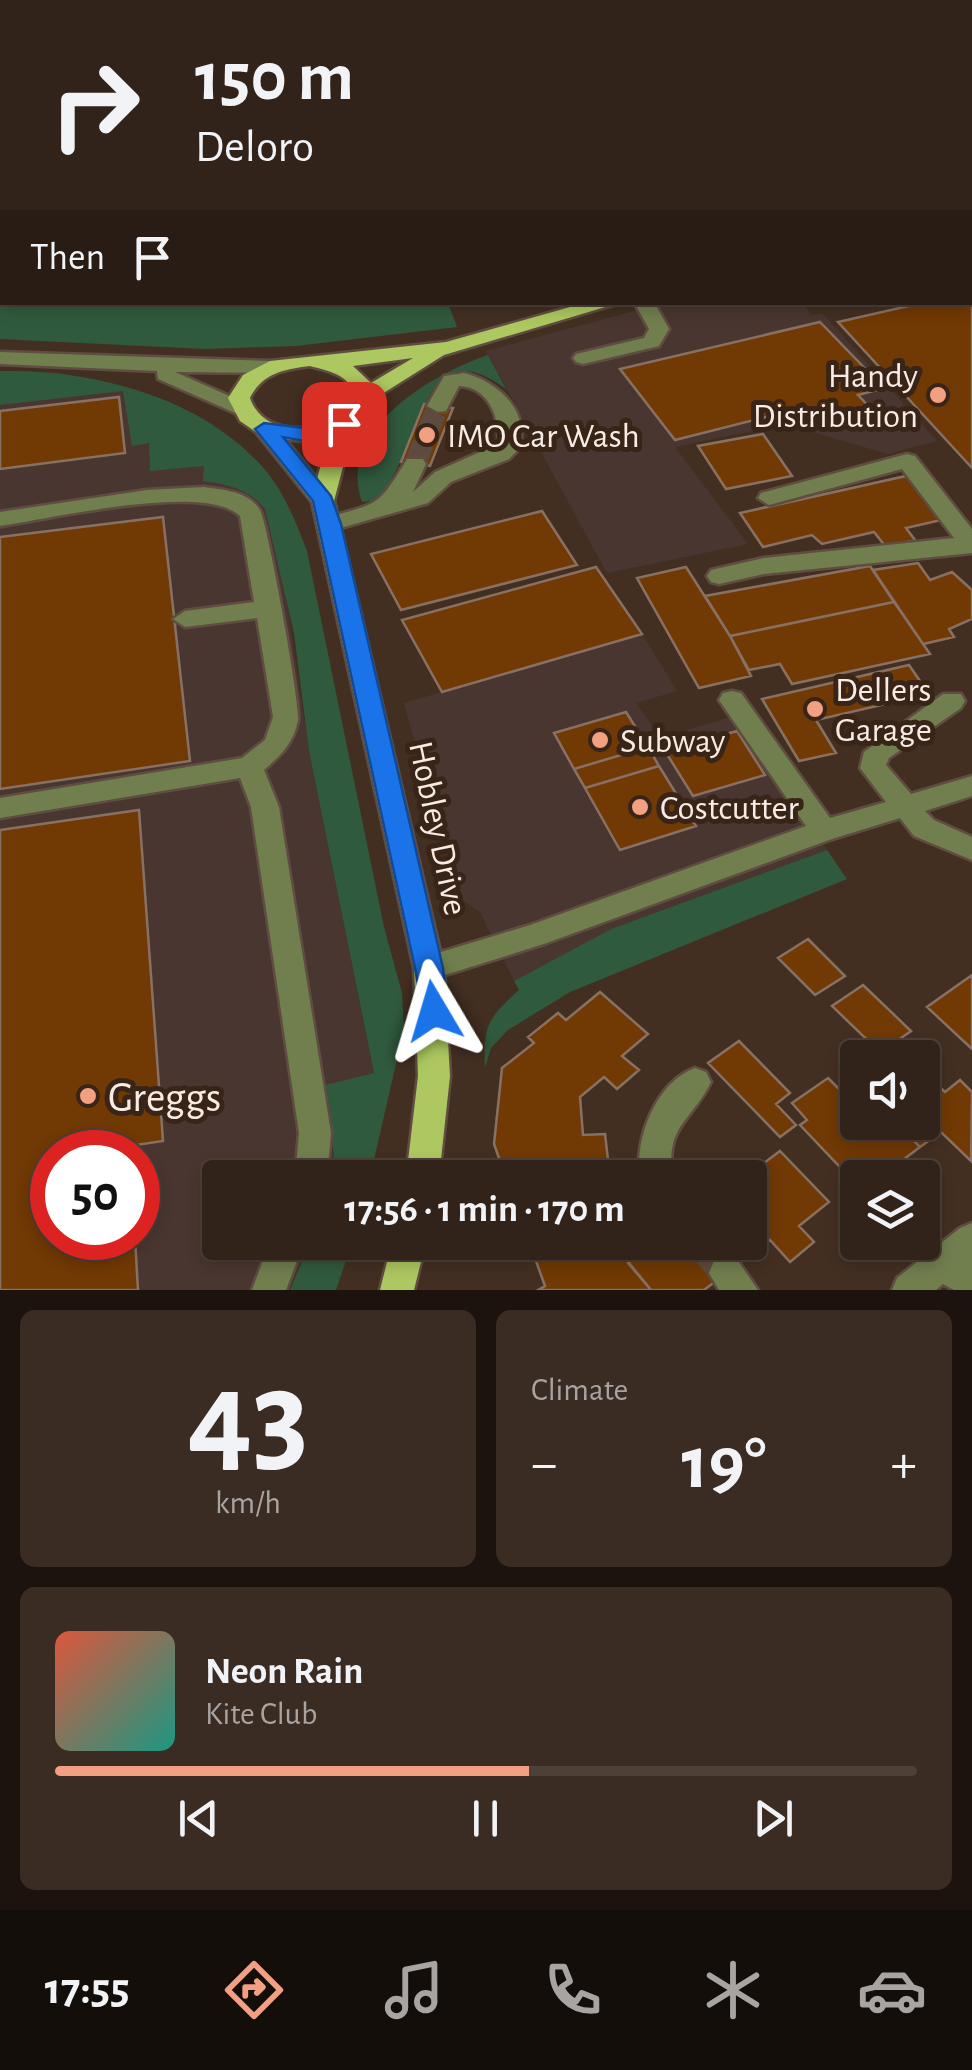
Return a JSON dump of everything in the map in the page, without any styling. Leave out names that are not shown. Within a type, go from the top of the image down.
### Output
[{"type":"main road","points":[[447,348],[365,395],[357,414],[344,424],[304,434],[264,429],[242,410],[239,398],[244,386],[270,366],[447,348],[601,305]]},
{"type":"main road","points":[[330,362],[360,378],[365,395]]},
{"type":"main road","name":"Hobley Drive","points":[[344,424],[327,513],[429,968],[434,1076],[424,1160]]},
{"type":"main road","name":"Hobley Drive","points":[[264,429],[327,513]]},
{"type":"main road","points":[[396,1290],[404,1260]]},
{"type":"street","points":[[583,358],[652,342],[659,328],[646,305]]},
{"type":"street","points":[[0,358],[270,366]]},
{"type":"street","points":[[136,365],[190,384],[242,410]]},
{"type":"street","points":[[327,513],[384,510],[420,498],[443,477],[500,454],[509,446],[512,433],[492,390],[476,378],[451,380],[438,406]]},
{"type":"street","points":[[769,498],[907,461],[972,545]]},
{"type":"street","points":[[384,510],[402,490],[416,464]]},
{"type":"street","points":[[0,519],[174,496],[229,498],[252,514],[270,608],[285,722],[271,752],[249,767],[0,808]]},
{"type":"street","points":[[719,576],[764,566],[972,545]]},
{"type":"street","points":[[185,619],[270,608]]},
{"type":"street","points":[[732,700],[824,831]]},
{"type":"street","points":[[952,701],[873,758],[873,768],[924,828],[972,849]]},
{"type":"street","points":[[249,767],[264,807],[312,1116],[311,1160]]},
{"type":"street","points":[[429,968],[534,936],[824,831],[972,786]]},
{"type":"street","points":[[654,1160],[659,1131],[678,1099],[695,1082]]},
{"type":"street","points":[[909,1290],[958,1279],[972,1239]]},
{"type":"street","points":[[268,1290],[280,1260]]},
{"type":"shaded area","points":[[657,305],[803,305],[813,315],[822,313],[937,441],[888,454],[785,424],[675,447],[748,544],[607,573],[486,351]]},
{"type":"shaded area","points":[[0,371],[57,372],[129,389],[181,407],[235,442],[267,473],[309,751],[374,1074],[325,1085],[334,1160],[202,1160],[202,1260],[303,1260],[290,1290],[0,1290]]},
{"type":"shaded area","points":[[642,634],[677,691],[636,703],[661,738],[734,716],[827,850],[611,929],[514,981],[480,912],[458,897],[404,703]]},
{"type":"green space","points":[[0,305],[449,305],[457,327],[296,346],[205,349],[0,339]]},
{"type":"green space","points":[[488,355],[506,389],[469,371],[444,378],[426,402],[384,495],[380,500],[362,502],[358,476],[363,451],[376,429],[417,391]]},
{"type":"green space","points":[[0,371],[73,376],[147,394],[183,408],[245,449],[270,476],[291,512],[307,551],[384,927],[402,993],[404,1029],[374,1160],[334,1160],[325,1085],[374,1073],[309,751],[294,633],[265,509],[237,489],[203,481],[204,466],[150,471],[149,443],[132,446],[123,391],[0,405]]},
{"type":"green space","points":[[827,850],[847,879],[570,992],[508,1030],[491,1048],[485,1068],[489,1024],[519,990],[514,981],[611,929]]},
{"type":"green space","points":[[303,1260],[346,1260],[336,1290],[290,1290]]},
{"type":"building","name":"Handy Distribution","points":[[913,305],[972,305],[972,468],[838,322]]},
{"type":"building","points":[[820,322],[884,388],[858,395],[873,411],[809,427],[794,410],[675,440],[620,369]]},
{"type":"building","points":[[119,397],[125,453],[0,469],[0,411]]},
{"type":"building","name":"IMO Car Wash","points":[[424,404],[453,408],[430,466],[401,462]]},
{"type":"building","points":[[763,434],[792,476],[726,489],[698,446]]},
{"type":"building","points":[[906,476],[941,520],[906,528],[915,540],[886,547],[874,532],[822,544],[812,535],[763,547],[740,513]]},
{"type":"building","points":[[542,511],[577,565],[401,610],[371,554]]},
{"type":"building","points":[[163,517],[190,761],[0,789],[0,537]]},
{"type":"building","points":[[918,563],[930,580],[952,572],[972,590],[972,619],[949,629],[954,637],[923,644],[873,570]]},
{"type":"building","points":[[870,566],[894,602],[730,636],[705,596]]},
{"type":"building","points":[[596,567],[642,634],[442,692],[402,620]]},
{"type":"building","points":[[686,567],[751,676],[699,688],[637,578]]},
{"type":"building","points":[[894,602],[930,654],[792,684],[780,664],[749,670],[730,636]]},
{"type":"building","name":"Dellers Garage","points":[[909,665],[929,694],[816,720],[836,753],[799,761],[762,699]]},
{"type":"building","name":"Subway","points":[[626,712],[648,747],[574,769],[554,733]]},
{"type":"building","points":[[737,731],[765,775],[693,796],[665,751]]},
{"type":"building","points":[[648,747],[659,766],[585,788],[574,769]]},
{"type":"building","name":"Costcutter","points":[[659,766],[696,826],[620,850],[585,788]]},
{"type":"building","points":[[139,810],[163,1141],[160,1141],[160,1130],[30,1130],[30,1260],[136,1260],[138,1290],[0,1290],[0,830]]},
{"type":"building","points":[[808,939],[845,976],[815,995],[778,958]]},
{"type":"building","points":[[972,975],[972,1049],[927,1007]]},
{"type":"building","points":[[863,985],[911,1031],[898,1040],[867,1040],[832,1006]]},
{"type":"building","points":[[600,992],[648,1034],[622,1056],[639,1070],[617,1089],[604,1077],[580,1097],[583,1135],[605,1134],[608,1160],[500,1160],[494,1144],[502,1068],[534,1043],[528,1037],[558,1013],[566,1020]]},
{"type":"building","points":[[739,1041],[790,1093],[776,1104],[796,1125],[780,1137],[708,1063]]},
{"type":"building","points":[[828,1078],[840,1087],[840,1140],[913,1140],[920,1147],[903,1160],[840,1160],[840,1167],[800,1125],[807,1120],[792,1103]]},
{"type":"building","points":[[960,1080],[972,1092],[971,1161],[941,1132],[940,1087],[945,1092]]},
{"type":"building","points":[[780,1151],[829,1202],[799,1226],[814,1242],[790,1262],[770,1240],[767,1242],[767,1161]]},
{"type":"building","points":[[536,1260],[627,1260],[651,1290],[538,1290],[545,1286]]},
{"type":"building","points":[[744,1260],[704,1290],[651,1290],[628,1263]]},
{"type":"tunnel","points":[[415,464],[438,406]]},
{"type":"tunnel","points":[[714,1260],[726,1273]]},
{"type":"place","name":"Handy Distribution","points":[[938,395]]},
{"type":"place","name":"IMO Car Wash","points":[[427,435]]},
{"type":"place","name":"Dellers Garage","points":[[815,709]]},
{"type":"place","name":"Subway","points":[[600,740]]},
{"type":"place","name":"Costcutter","points":[[640,807]]},
{"type":"place","name":"Greggs","points":[[88,1096]]},
{"type":"route","points":[[344,424],[304,434],[264,429],[308,478],[323,501],[330,524],[429,968],[434,1011]]}]
